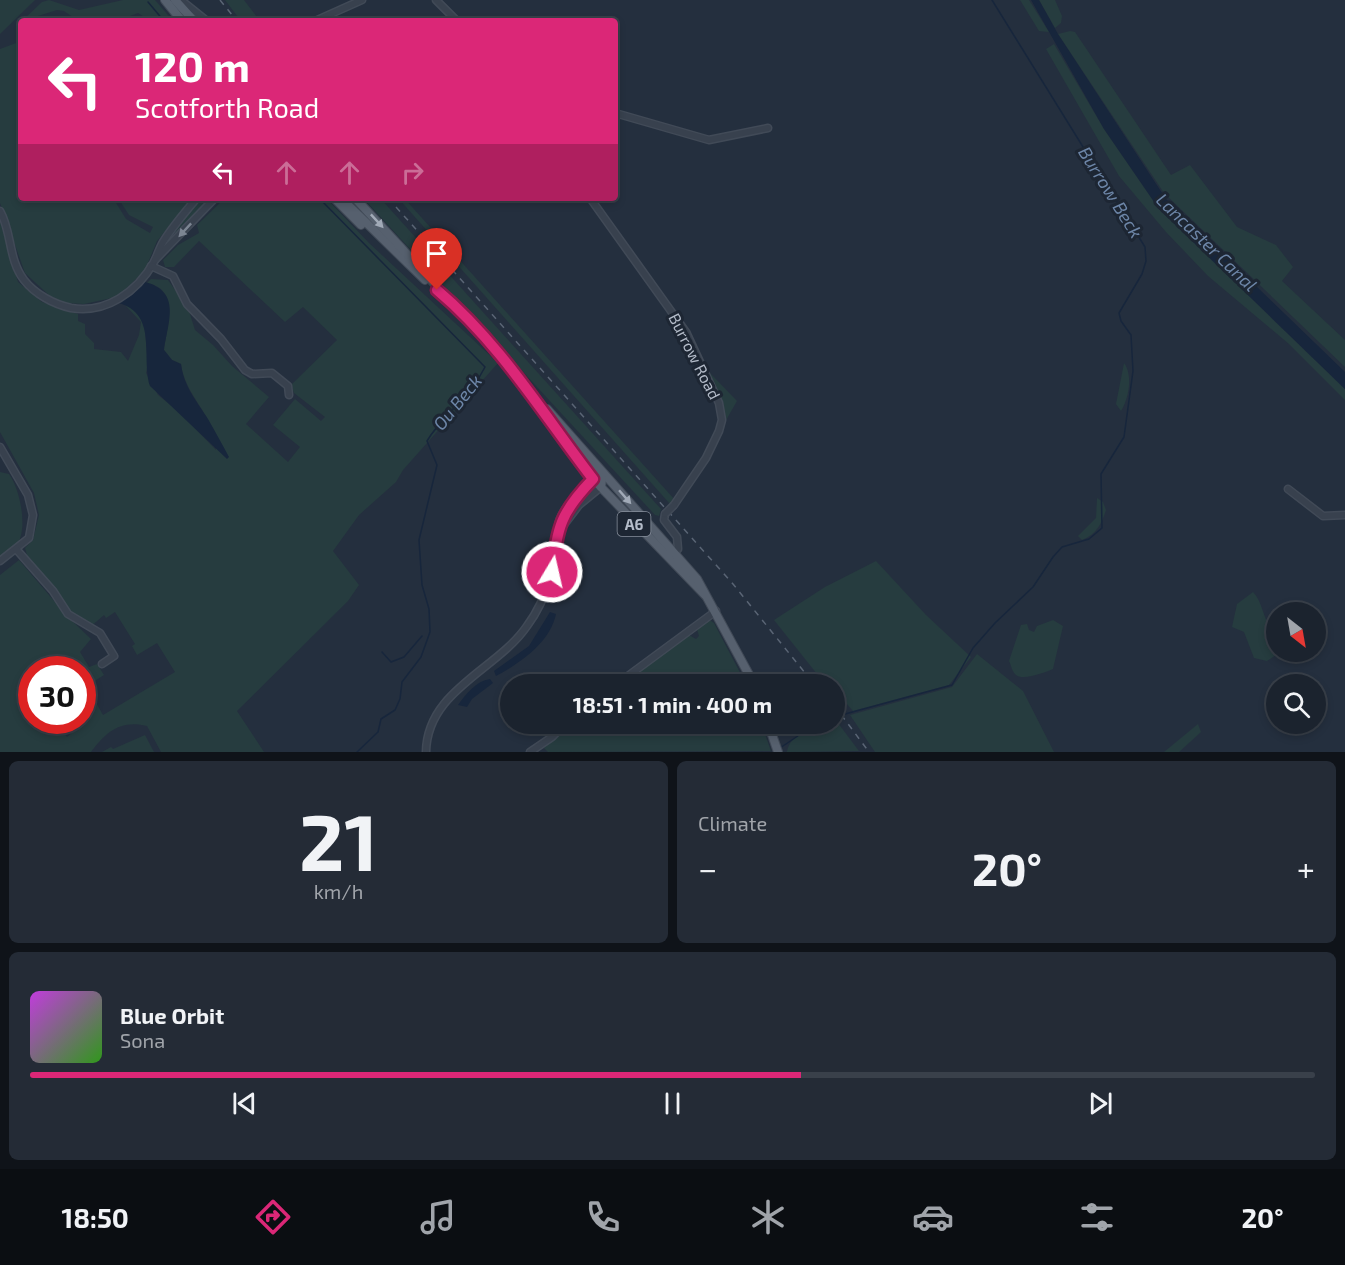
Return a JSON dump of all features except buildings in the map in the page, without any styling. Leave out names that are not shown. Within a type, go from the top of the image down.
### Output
[{"type":"main road","points":[[165,0],[175,4],[191,18]]},
{"type":"main road","points":[[175,4],[181,18]]},
{"type":"main road","points":[[337,201],[390,253],[412,269]]},
{"type":"main road","name":"A6","points":[[344,201],[412,269],[449,300]]},
{"type":"main road","name":"A6","points":[[359,201],[539,402],[560,422],[599,477],[601,487],[697,579],[749,674]]},
{"type":"main road","name":"A6","points":[[539,402],[558,435],[672,555]]},
{"type":"main road","points":[[772,734],[778,752]]},
{"type":"street","points":[[322,18],[362,0]]},
{"type":"street","points":[[436,0],[454,18]]},
{"type":"street","points":[[175,4],[183,2],[203,18]]},
{"type":"street","points":[[618,114],[709,140],[768,128]]},
{"type":"street","points":[[153,263],[171,231],[195,201]]},
{"type":"street","points":[[0,211],[14,260],[22,276],[39,294],[64,306],[83,309],[110,304],[130,292],[153,263],[212,201]]},
{"type":"street","name":"Burrow Road","points":[[592,201],[686,332],[719,403],[722,420],[716,438],[706,458],[674,505],[665,514],[664,520],[678,540],[678,549],[672,555]]},
{"type":"street","points":[[153,263],[173,276],[187,304],[221,339],[245,370],[252,374],[272,373],[288,386],[288,395]]},
{"type":"street","points":[[0,447],[28,495],[33,515],[29,538],[0,561]]},
{"type":"street","points":[[0,464],[7,459]]},
{"type":"street","points":[[560,531],[558,527],[567,509],[599,477]]},
{"type":"street","points":[[426,752],[432,724],[443,706],[462,685],[511,645],[533,618],[547,591],[560,531],[579,505],[601,487]]},
{"type":"street","points":[[1288,489],[1323,516],[1345,515]]},
{"type":"street","points":[[16,549],[53,591],[68,614],[100,633],[108,642],[114,656],[112,660],[102,664]]},
{"type":"street","points":[[631,674],[716,611]]},
{"type":"street","points":[[530,752],[555,734]]},
{"type":"green space","points":[[0,0],[35,0],[0,34]]},
{"type":"green space","points":[[49,0],[79,10],[123,0],[155,0],[170,18],[146,18],[138,13],[125,18],[74,18],[64,11],[57,10],[25,18],[42,2]]},
{"type":"green space","points":[[225,0],[244,0],[258,18],[239,18]]},
{"type":"green space","points":[[1020,0],[1029,0],[1049,32],[1039,31]]},
{"type":"green space","points":[[1039,0],[1055,0],[1062,16],[1061,23],[1055,28]]},
{"type":"green space","points":[[1075,32],[1171,175],[1190,165],[1237,227],[1276,245],[1293,267],[1282,281],[1345,340],[1345,367],[1164,193],[1058,34]]},
{"type":"green space","points":[[16,43],[18,48],[18,201],[115,201],[126,219],[150,233],[153,227],[129,215],[120,201],[190,201],[157,241],[145,270],[121,294],[84,304],[66,303],[50,296],[25,273],[0,203],[0,49]]},
{"type":"green space","points":[[1054,44],[1104,129],[1159,209],[1345,389],[1345,400],[1289,344],[1208,276],[1166,232],[1119,176],[1046,49]]},
{"type":"green space","points":[[198,201],[208,201],[175,234],[174,229]]},
{"type":"green space","points":[[222,201],[329,201],[369,243],[498,363],[403,470],[396,482],[359,515],[333,551],[359,585],[348,601],[237,711],[264,752],[161,752],[147,726],[129,724],[114,729],[91,752],[0,752],[0,575],[19,560],[67,616],[91,639],[80,652],[82,656],[18,656],[18,734],[65,734],[67,737],[70,734],[96,734],[96,702],[103,715],[175,672],[157,643],[137,655],[132,646],[135,644],[115,612],[106,618],[104,615],[89,628],[68,614],[56,590],[27,555],[25,548],[33,540],[39,515],[34,493],[0,432],[0,221],[18,282],[42,302],[78,314],[78,321],[85,324],[85,334],[94,343],[94,349],[121,352],[128,361],[139,335],[141,322],[125,305],[133,309],[144,322],[148,363],[146,373],[158,395],[177,410],[216,450],[212,427],[188,387],[181,364],[172,360],[164,350],[169,320],[168,301],[157,287],[147,283],[151,279],[168,280],[188,308],[195,330],[213,345],[232,366],[269,397],[246,424],[288,462],[300,447],[273,425],[295,399],[321,421],[325,417],[294,393],[291,385],[337,340],[303,307],[285,322],[199,241],[174,267],[165,267],[163,260],[178,245],[199,233],[197,225]]},
{"type":"green space","points":[[366,201],[383,201],[661,509],[659,516],[655,515]]},
{"type":"green space","points":[[401,201],[407,201],[675,500],[670,504]]},
{"type":"green space","points":[[1124,363],[1127,368],[1129,387],[1121,411],[1116,404]]},
{"type":"green space","points":[[709,372],[737,401],[725,422],[723,402]]},
{"type":"green space","points":[[0,472],[9,474],[17,489],[22,510],[22,530],[16,546],[0,556]]},
{"type":"green space","points":[[1097,498],[1103,502],[1106,510],[1095,532],[1082,540],[1078,536],[1096,518]]},
{"type":"green space","points":[[876,561],[926,615],[971,657],[949,685],[853,711],[845,704],[845,674],[817,674],[774,620],[825,587]]},
{"type":"green space","points":[[1253,592],[1257,597],[1266,619],[1266,661],[1254,658],[1244,632],[1232,627],[1237,604]]},
{"type":"green space","points":[[708,619],[714,623],[741,674],[637,674],[687,634],[696,639],[699,636],[696,626]]},
{"type":"green space","points":[[1053,620],[1063,626],[1053,669],[1034,676],[1018,676],[1009,661],[1021,625],[1027,624],[1029,630],[1034,632],[1037,626]]},
{"type":"green space","points":[[977,654],[1023,691],[1054,752],[875,752],[850,715],[952,687]]},
{"type":"green space","points":[[96,664],[97,664],[104,675],[96,680]]},
{"type":"green space","points":[[1198,724],[1201,732],[1179,752],[1164,752]]},
{"type":"green space","points":[[845,732],[859,751],[787,752],[793,739],[799,734]]},
{"type":"green space","points":[[560,734],[765,734],[771,751],[548,752],[544,748]]},
{"type":"green space","points":[[145,735],[154,752],[102,752],[111,747],[113,749]]},
{"type":"water","name":"Lancaster Canal","points":[[1031,0],[1039,0],[1058,34],[1166,199],[1345,372],[1345,389],[1159,209],[1104,129]]},
{"type":"water","points":[[145,282],[157,287],[168,301],[170,319],[164,350],[172,360],[181,364],[188,386],[224,447],[229,457],[227,459],[150,386],[144,327],[139,317],[131,309],[119,303]]},
{"type":"water","points":[[550,612],[556,614],[553,624],[541,643],[515,665],[496,676],[494,671],[529,646]]},
{"type":"water","points":[[490,679],[493,683],[472,699],[467,707],[458,705],[476,685]]},
{"type":"waterway","name":"Burrow Beck","points":[[845,714],[952,685],[973,648],[995,623],[1033,587],[1062,547],[1089,539],[1102,528],[1101,474],[1124,437],[1133,371],[1131,335],[1121,321],[1119,313],[1142,274],[1146,261],[1145,247],[992,0]]},
{"type":"waterway","name":"Ou Beck","points":[[148,2],[161,18]]},
{"type":"waterway","name":"Ou Beck","points":[[322,201],[485,367],[472,388],[433,431],[427,441],[437,465],[419,540],[422,585],[429,609],[430,632],[421,657],[402,682],[400,699],[395,710],[381,719],[378,732],[357,752]]},
{"type":"waterway","points":[[382,652],[391,662],[404,657],[422,636]]},
{"type":"waterway","name":"Burrow Beck","points":[[780,748],[801,734]]},
{"type":"railway","points":[[220,0],[235,18]]},
{"type":"railway","points":[[391,201],[733,584],[806,674]]},
{"type":"railway","points":[[845,720],[869,752]]},
{"type":"route","points":[[437,290],[449,300],[525,385],[539,402],[558,435],[593,479],[576,496],[562,517],[558,527],[560,531],[552,572]]}]
